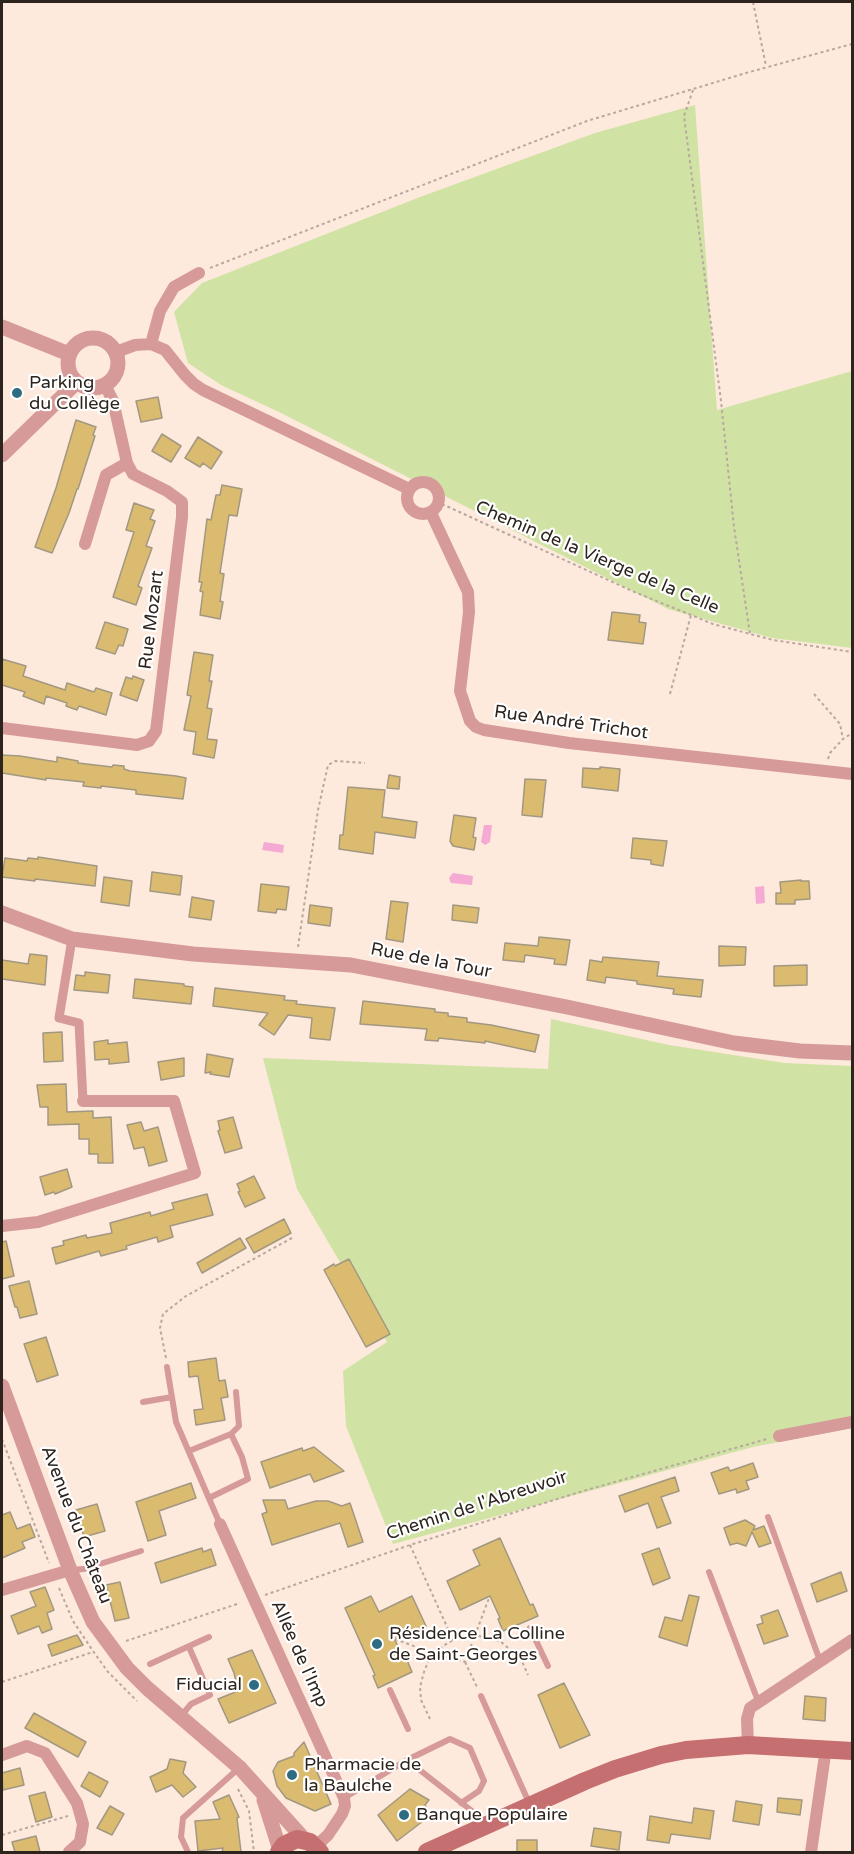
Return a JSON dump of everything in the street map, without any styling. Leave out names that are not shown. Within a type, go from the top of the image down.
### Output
[{"type":"main road","points":[[427,1852],[615,1769],[661,1755],[706,1747],[748,1745],[852,1751]]},
{"type":"main road","points":[[279,1851],[290,1841],[313,1846]]},
{"type":"street","points":[[151,344],[160,311],[174,287],[199,273]]},
{"type":"street","points":[[2,327],[69,354]]},
{"type":"street","points":[[88,338],[104,340],[116,352],[118,368],[115,375],[105,385],[90,388],[77,382],[68,369],[69,354],[80,341],[88,338]]},
{"type":"street","points":[[116,352],[135,345],[151,344],[165,350],[185,375],[203,390],[409,489]]},
{"type":"street","points":[[2,455],[77,382]]},
{"type":"street","points":[[85,544],[106,475],[126,463],[113,401],[105,385]]},
{"type":"street","name":"Rue Mozart","points":[[2,728],[137,745],[149,741],[156,731],[182,502],[167,491],[133,474],[126,463]]},
{"type":"street","points":[[417,482],[433,484],[439,493],[435,508],[419,514],[414,511],[407,501],[409,489],[417,482]]},
{"type":"street","name":"Rue André Trichot","points":[[435,508],[468,592],[469,612],[460,691],[470,721],[476,727],[569,742],[852,774]]},
{"type":"street","name":"Rue de la Tour","points":[[2,914],[72,939],[193,954],[351,965],[567,1007],[734,1043],[800,1051],[852,1053]]},
{"type":"street","points":[[2,1226],[38,1222],[195,1173],[174,1101],[83,1101],[79,1023],[59,1018],[72,939]]},
{"type":"street","name":"Avenue du Château","points":[[2,1386],[8,1422],[93,1622],[110,1647],[134,1675],[240,1768],[313,1846]]},
{"type":"street","points":[[779,1436],[852,1422]]},
{"type":"street","name":"Allée de l'Imp","points":[[220,1524],[344,1798]]},
{"type":"street","points":[[2,1590],[70,1570]]},
{"type":"street","points":[[748,1745],[747,1719],[754,1705],[852,1640]]},
{"type":"street","points":[[2,1755],[27,1746],[45,1753],[76,1803],[83,1824],[80,1842],[69,1852]]},
{"type":"street","points":[[811,1852],[826,1748]]},
{"type":"street","name":"Avenue du Château","points":[[262,1791],[279,1851]]},
{"type":"street","points":[[313,1846],[328,1835],[342,1814],[345,1806],[344,1798]]},
{"type":"lane","points":[[167,1367],[176,1422],[220,1524]]},
{"type":"lane","points":[[189,1451],[231,1434],[239,1426],[236,1392]]},
{"type":"lane","points":[[143,1402],[172,1397]]},
{"type":"lane","points":[[209,1498],[248,1479],[242,1456],[231,1434]]},
{"type":"lane","points":[[768,1516],[820,1660]]},
{"type":"lane","points":[[70,1570],[84,1569],[141,1551]]},
{"type":"lane","points":[[710,1572],[754,1705]]},
{"type":"lane","points":[[530,1628],[548,1666]]},
{"type":"lane","points":[[150,1664],[209,1638]]},
{"type":"lane","points":[[180,1716],[191,1704],[210,1695],[189,1647]]},
{"type":"lane","points":[[390,1690],[408,1729]]},
{"type":"lane","points":[[481,1696],[530,1805]]},
{"type":"lane","points":[[344,1798],[407,1760],[450,1739],[470,1748],[484,1781],[479,1791],[461,1803]]},
{"type":"lane","points":[[407,1760],[489,1824]]},
{"type":"lane","points":[[188,1852],[181,1837],[183,1818],[240,1768]]},
{"type":"path","points":[[753,2],[766,68]]},
{"type":"path","points":[[199,273],[587,121],[852,44]]},
{"type":"path","points":[[694,89],[684,116],[721,401],[734,527],[750,634]]},
{"type":"path","name":"Chemin de la Vierge de la Celle","points":[[435,508],[713,624],[773,640],[852,652]]},
{"type":"path","points":[[670,694],[691,615]]},
{"type":"path","points":[[814,694],[840,724],[843,739]]},
{"type":"path","points":[[824,771],[830,753],[843,739],[852,734]]},
{"type":"path","points":[[296,961],[318,810],[328,765],[334,761],[365,763]]},
{"type":"path","points":[[167,1367],[160,1328],[163,1314],[186,1296],[292,1238]]},
{"type":"path","name":"Chemin de l'Abreuvoir","points":[[121,1643],[410,1545],[583,1491],[779,1436]]},
{"type":"path","points":[[410,1545],[453,1640]]},
{"type":"path","points":[[481,1696],[465,1662],[489,1598]]},
{"type":"path","points":[[430,1719],[422,1700],[420,1687],[428,1662],[443,1646],[453,1640],[475,1635],[500,1641],[521,1659],[528,1675]]},
{"type":"path","points":[[396,1640],[465,1662]]},
{"type":"path","points":[[2,1682],[103,1649]]},
{"type":"path","points":[[2,1835],[79,1812]]},
{"type":"green space","points":[[695,105],[717,410],[852,371],[852,648],[772,638],[668,609],[281,413],[221,385],[188,363],[174,312],[202,283],[420,197],[595,133]]},
{"type":"green space","points":[[551,1019],[669,1045],[785,1063],[852,1066],[852,1428],[753,1447],[393,1544],[346,1426],[343,1371],[387,1342],[297,1189],[263,1058],[548,1069]]},
{"type":"shaded area","points":[[484,825],[492,825],[490,842],[485,845],[481,842]]},
{"type":"shaded area","points":[[264,842],[284,845],[283,853],[262,850]]},
{"type":"shaded area","points":[[453,873],[473,876],[472,885],[451,883],[449,878]]},
{"type":"shaded area","points":[[764,886],[765,903],[756,904],[755,887]]},
{"type":"building","points":[[158,397],[162,418],[141,422],[136,401]]},
{"type":"building","points":[[76,420],[96,427],[93,435],[95,436],[78,489],[52,553],[35,547],[56,488]]},
{"type":"building","points":[[162,434],[181,446],[171,462],[152,451]]},
{"type":"building","points":[[198,437],[222,452],[211,469],[203,463],[200,467],[185,458]]},
{"type":"building","points":[[222,485],[242,489],[237,516],[229,515],[220,573],[224,574],[220,619],[200,615],[203,592],[200,591],[202,582],[199,582],[207,519],[211,520],[216,495],[220,495]]},
{"type":"building","points":[[134,503],[154,510],[150,519],[155,521],[146,546],[152,548],[138,586],[142,588],[136,605],[113,597],[134,532],[126,530]]},
{"type":"building","points":[[612,612],[640,615],[639,622],[646,623],[643,644],[608,640]]},
{"type":"building","points":[[105,622],[128,629],[123,646],[119,645],[115,654],[96,648]]},
{"type":"building","points":[[194,652],[213,655],[209,681],[212,681],[207,708],[212,709],[207,739],[217,740],[214,758],[193,754],[196,732],[184,730],[191,696],[187,695]]},
{"type":"building","points":[[2,659],[26,666],[23,676],[65,690],[67,683],[94,692],[96,688],[112,693],[106,715],[79,706],[77,710],[66,706],[67,703],[46,696],[44,704],[23,696],[25,692],[2,685]]},
{"type":"building","points":[[133,676],[144,680],[137,701],[120,695],[126,677],[132,679]]},
{"type":"building","points":[[2,755],[57,762],[57,757],[78,761],[78,763],[124,766],[124,769],[130,771],[186,778],[183,799],[136,794],[136,790],[83,786],[84,782],[46,778],[46,780],[2,773]]},
{"type":"building","points":[[600,767],[620,769],[618,791],[582,787],[583,768],[600,769]]},
{"type":"building","points":[[389,775],[400,777],[399,789],[387,788]]},
{"type":"building","points":[[525,779],[546,780],[542,817],[522,815]]},
{"type":"building","points":[[348,787],[385,790],[382,817],[417,822],[415,838],[375,832],[373,854],[339,849],[340,835],[343,835]]},
{"type":"building","points":[[454,815],[476,818],[473,837],[476,838],[474,850],[453,846],[450,841]]},
{"type":"building","points":[[633,838],[667,841],[663,866],[651,864],[651,860],[631,858]]},
{"type":"building","points":[[38,857],[97,866],[95,886],[2,877],[5,858],[27,861],[28,858],[38,859]]},
{"type":"building","points":[[152,872],[182,876],[180,895],[150,891]]},
{"type":"building","points":[[104,877],[132,881],[129,906],[101,902]]},
{"type":"building","points":[[809,881],[810,899],[795,900],[795,904],[776,904],[776,893],[781,893],[780,882]]},
{"type":"building","points":[[261,884],[289,887],[286,910],[277,909],[276,913],[258,911]]},
{"type":"building","points":[[192,897],[214,901],[211,920],[189,917]]},
{"type":"building","points":[[391,901],[408,903],[403,942],[386,939]]},
{"type":"building","points":[[310,905],[332,908],[330,926],[308,923]]},
{"type":"building","points":[[453,905],[479,908],[477,923],[452,920]]},
{"type":"building","points":[[539,937],[570,940],[566,965],[554,964],[555,959],[525,955],[524,962],[503,960],[505,943],[538,946]]},
{"type":"building","points":[[719,946],[746,947],[745,965],[719,966]]},
{"type":"building","points":[[30,954],[47,956],[45,985],[2,979],[2,960],[28,964]]},
{"type":"building","points":[[603,957],[659,962],[657,976],[703,980],[701,997],[673,994],[674,989],[637,984],[637,981],[606,977],[605,983],[587,980],[590,960],[602,962]]},
{"type":"building","points":[[807,965],[807,985],[774,986],[774,966]]},
{"type":"building","points":[[85,972],[110,975],[108,993],[74,990],[76,975],[85,976]]},
{"type":"building","points":[[135,979],[193,987],[191,1004],[133,998]]},
{"type":"building","points":[[215,988],[285,996],[284,1000],[297,1001],[296,1004],[335,1008],[330,1040],[310,1038],[312,1018],[288,1015],[274,1035],[259,1025],[268,1013],[213,1006]]},
{"type":"building","points":[[363,1001],[435,1009],[435,1012],[448,1013],[448,1016],[467,1018],[467,1022],[539,1035],[535,1052],[485,1041],[485,1043],[439,1038],[438,1041],[425,1040],[427,1029],[360,1024]]},
{"type":"building","points":[[62,1032],[63,1061],[44,1062],[43,1033]]},
{"type":"building","points":[[108,1040],[108,1044],[127,1042],[129,1062],[109,1064],[109,1059],[95,1060],[94,1042]]},
{"type":"building","points":[[207,1054],[233,1059],[229,1077],[210,1074],[211,1072],[205,1073]]},
{"type":"building","points":[[184,1058],[184,1076],[161,1080],[158,1062]]},
{"type":"building","points":[[66,1084],[67,1112],[93,1111],[93,1118],[111,1117],[113,1163],[98,1163],[98,1154],[89,1154],[89,1139],[79,1139],[79,1124],[48,1125],[48,1107],[40,1107],[37,1085]]},
{"type":"building","points":[[233,1117],[242,1148],[225,1153],[218,1131],[220,1130],[218,1121]]},
{"type":"building","points":[[141,1122],[144,1131],[158,1127],[167,1161],[149,1166],[144,1147],[134,1149],[127,1125]]},
{"type":"building","points":[[67,1169],[72,1187],[55,1194],[54,1192],[45,1195],[40,1177]]},
{"type":"building","points":[[254,1176],[265,1198],[245,1207],[237,1184]]},
{"type":"building","points":[[207,1194],[213,1215],[170,1226],[173,1237],[158,1242],[157,1237],[101,1256],[99,1251],[56,1264],[52,1248],[64,1245],[63,1241],[86,1235],[87,1238],[112,1233],[110,1223],[150,1212],[151,1216],[174,1209],[172,1203]]},
{"type":"building","points":[[284,1219],[291,1233],[254,1253],[246,1239]]},
{"type":"building","points":[[240,1238],[246,1248],[202,1273],[197,1263]]},
{"type":"building","points":[[6,1241],[14,1276],[2,1279],[2,1242]]},
{"type":"building","points":[[349,1259],[390,1334],[366,1347],[324,1270]]},
{"type":"building","points":[[29,1281],[37,1314],[20,1318],[9,1286]]},
{"type":"building","points":[[46,1337],[58,1375],[37,1382],[24,1344]]},
{"type":"building","points":[[216,1358],[219,1381],[225,1380],[228,1397],[221,1398],[225,1420],[196,1425],[194,1410],[203,1409],[198,1376],[189,1377],[188,1362]]},
{"type":"building","points":[[314,1447],[344,1471],[314,1482],[310,1474],[270,1488],[261,1462],[302,1448],[303,1451]]},
{"type":"building","points":[[753,1463],[758,1477],[746,1481],[749,1489],[737,1493],[736,1489],[719,1494],[711,1473],[728,1467],[730,1471]]},
{"type":"building","points":[[675,1477],[679,1491],[661,1497],[671,1523],[657,1528],[648,1503],[625,1512],[619,1496]]},
{"type":"building","points":[[191,1483],[196,1498],[159,1511],[166,1535],[148,1541],[136,1502]]},
{"type":"building","points":[[263,1500],[285,1500],[288,1509],[316,1501],[328,1501],[342,1506],[350,1503],[363,1542],[348,1547],[340,1523],[272,1545],[262,1514],[267,1512]]},
{"type":"building","points":[[97,1504],[105,1531],[84,1537],[76,1510]]},
{"type":"building","points":[[10,1512],[17,1529],[30,1524],[35,1537],[22,1542],[25,1548],[2,1558],[2,1515]]},
{"type":"building","points":[[745,1520],[755,1526],[753,1530],[764,1526],[771,1543],[759,1547],[752,1532],[746,1546],[737,1543],[730,1545],[724,1528]]},
{"type":"building","points":[[500,1538],[530,1605],[533,1604],[538,1616],[503,1631],[490,1596],[460,1610],[447,1581],[480,1565],[473,1550]]},
{"type":"building","points":[[202,1548],[203,1552],[211,1549],[216,1565],[161,1583],[155,1563]]},
{"type":"building","points":[[659,1548],[670,1578],[653,1585],[642,1554]]},
{"type":"building","points":[[841,1572],[847,1591],[817,1602],[811,1584]]},
{"type":"building","points":[[120,1582],[129,1618],[115,1621],[106,1585]]},
{"type":"building","points":[[45,1587],[54,1610],[47,1613],[52,1629],[42,1633],[39,1626],[18,1634],[11,1616],[36,1606],[30,1592]]},
{"type":"building","points":[[689,1595],[699,1597],[687,1646],[659,1637],[665,1617],[682,1621]]},
{"type":"building","name":"Résidence La Colline de Saint-Georges","points":[[371,1596],[379,1612],[412,1596],[426,1626],[395,1640],[412,1672],[378,1688],[373,1676],[375,1675],[345,1608]]},
{"type":"building","points":[[778,1610],[788,1636],[764,1644],[757,1625],[763,1623],[761,1616]]},
{"type":"building","points":[[77,1635],[83,1645],[52,1656],[48,1645]]},
{"type":"building","name":"Fiducial","points":[[252,1650],[276,1703],[229,1723],[218,1699],[238,1691],[228,1659]]},
{"type":"building","points":[[564,1683],[590,1735],[560,1748],[538,1695]]},
{"type":"building","points":[[805,1696],[826,1698],[825,1721],[803,1719]]},
{"type":"building","points":[[34,1713],[86,1742],[78,1757],[25,1728]]},
{"type":"building","points":[[304,1742],[331,1804],[315,1811],[286,1798],[277,1786],[273,1771],[278,1762],[294,1756]]},
{"type":"building","points":[[170,1759],[186,1762],[183,1773],[196,1787],[183,1797],[172,1785],[156,1792],[150,1777],[167,1769]]},
{"type":"building","points":[[20,1768],[24,1785],[3,1790],[2,1773]]},
{"type":"building","points":[[89,1772],[108,1782],[100,1797],[81,1786]]},
{"type":"building","name":"Banque Populaire","points":[[410,1789],[429,1800],[425,1805],[431,1815],[397,1841],[378,1815]]},
{"type":"building","points":[[45,1792],[52,1817],[36,1822],[29,1796]]},
{"type":"building","points":[[229,1795],[239,1817],[237,1818],[241,1852],[222,1852],[223,1848],[198,1851],[195,1821],[220,1819],[213,1802]]},
{"type":"building","points":[[778,1798],[802,1800],[800,1815],[777,1812]]},
{"type":"building","points":[[736,1801],[762,1805],[759,1825],[733,1821]]},
{"type":"building","points":[[110,1806],[124,1814],[112,1835],[97,1828]]},
{"type":"building","points":[[694,1808],[714,1811],[710,1839],[671,1834],[669,1843],[647,1840],[650,1816],[692,1823]]},
{"type":"building","points":[[594,1828],[621,1832],[619,1850],[591,1846]]},
{"type":"building","points":[[36,1836],[40,1852],[15,1852],[12,1842]]},
{"type":"building","points":[[517,1840],[537,1840],[537,1852],[517,1852]]},
{"type":"place","name":"Parking du Collège","points":[[17,393]]},
{"type":"place","name":"Résidence La Colline de Saint-Georges","points":[[377,1644]]},
{"type":"place","name":"Fiducial","points":[[254,1685]]},
{"type":"place","name":"Pharmacie de la Baulche","points":[[292,1775]]},
{"type":"place","name":"Banque Populaire","points":[[404,1815]]}]
